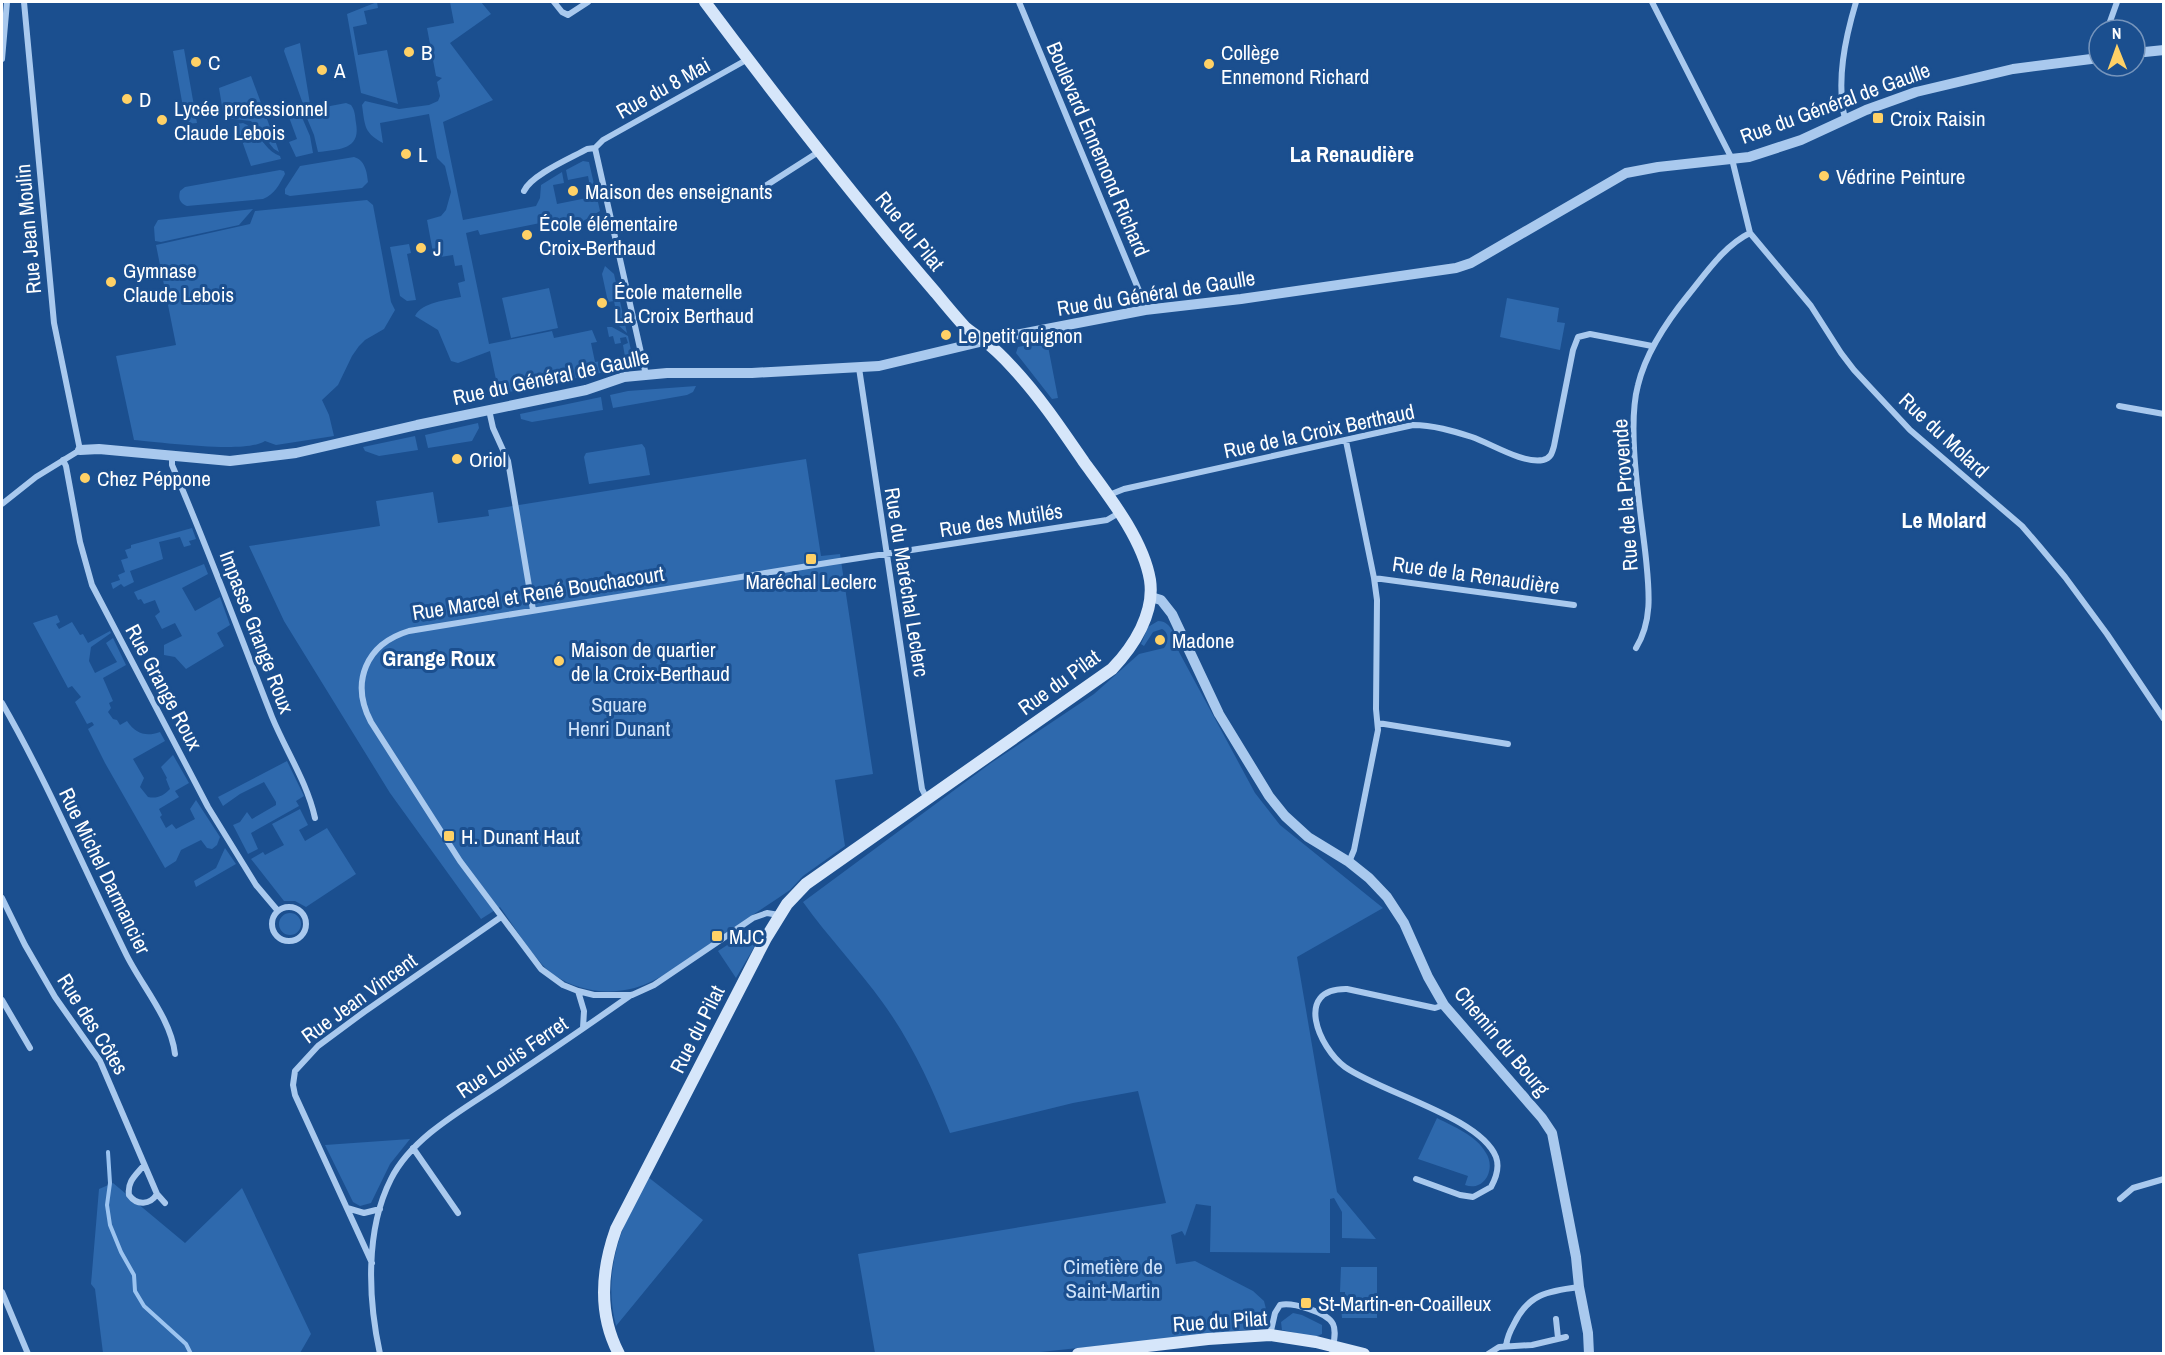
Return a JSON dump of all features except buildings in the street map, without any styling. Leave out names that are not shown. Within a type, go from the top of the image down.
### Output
[{"type":"main road","name":"Rue du Pilat","points":[[619,1353],[609,1333],[603,1292],[604,1269],[616,1229],[779,915],[807,884],[1113,669],[1134,642],[1151,597],[1150,580],[1145,561],[1136,540],[1108,496],[1028,385],[984,341],[965,327],[934,291],[820,151],[705,2]]},
{"type":"main road","name":"Rue du Pilat","points":[[1078,1353],[1208,1339],[1270,1335],[1332,1350],[1364,1353]]},
{"type":"street","points":[[2,59],[8,2]]},
{"type":"street","name":"Rue Jean Moulin","points":[[24,2],[54,323],[81,450]]},
{"type":"street","points":[[554,2],[562,12],[568,15],[588,2]]},
{"type":"street","name":"Boulevard Ennemond Richard","points":[[1019,2],[1140,293],[1145,310]]},
{"type":"street","name":"Rue du Molard","points":[[1652,2],[1732,159],[1750,233],[1811,306],[1840,353],[1854,370],[1910,430],[2022,526],[2046,554],[2107,634],[2163,719]]},
{"type":"street","points":[[1845,119],[1842,98],[1844,54],[1856,2]]},
{"type":"street","points":[[2111,18],[2117,2]]},
{"type":"street","points":[[2147,52],[2163,50]]},
{"type":"street","name":"Rue du 8 Mai","points":[[524,191],[527,184],[537,177],[587,149],[595,148],[603,140],[748,60]]},
{"type":"street","name":"Rue du Général de Gaulle","points":[[81,450],[99,449],[230,461],[296,453],[417,424],[586,390],[618,379],[682,373],[752,374],[859,368],[905,361],[984,341],[1145,310],[1241,299],[1456,268],[1471,262],[1626,173],[1658,167],[1749,157],[1776,149],[1900,96],[1955,81],[2013,69],[2087,60]]},
{"type":"street","points":[[595,148],[646,375]]},
{"type":"street","points":[[735,193],[756,192],[820,151]]},
{"type":"street","name":"Rue de la Provende","points":[[1636,648],[1647,626],[1648,604],[1635,453],[1635,399],[1638,385],[1652,346],[1682,302],[1706,272],[1750,233]]},
{"type":"street","name":"Rue de la Croix Berthaud","points":[[1108,496],[1124,489],[1413,425],[1425,425],[1472,437],[1521,457],[1535,460],[1546,459],[1551,455],[1554,446],[1573,350],[1578,337],[1590,334],[1652,346]]},
{"type":"street","name":"Rue du Maréchal Leclerc","points":[[859,368],[922,789],[927,799]]},
{"type":"street","points":[[2119,406],[2163,414]]},
{"type":"street","points":[[489,410],[495,433],[508,461],[533,610]]},
{"type":"street","name":"Rue de la Renaudière","points":[[1346,441],[1377,600],[1376,709],[1378,723],[1376,746],[1354,850],[1349,862]]},
{"type":"street","points":[[2,504],[63,460],[81,450]]},
{"type":"street","name":"Impasse Grange Roux","points":[[172,456],[172,465],[278,729],[308,794],[315,818]]},
{"type":"street","name":"Rue Grange Roux","points":[[63,460],[80,542],[92,585],[208,807],[256,885],[278,911]]},
{"type":"street","name":"Rue des Mutilés","points":[[886,554],[1107,520],[1119,513]]},
{"type":"street","name":"Rue Marcel et René Bouchacourt","points":[[779,915],[766,913],[753,918],[654,985],[632,995],[612,996],[578,992],[563,985],[541,969],[425,810],[371,722],[362,699],[362,683],[371,655],[394,635],[409,631],[886,554]]},
{"type":"street","name":"Rue de la Renaudière","points":[[1374,578],[1574,605]]},
{"type":"street","name":"Chemin du Bourg","points":[[1151,597],[1161,600],[1172,614],[1219,714],[1269,796],[1285,816],[1308,837],[1349,862],[1369,878],[1393,906],[1404,923],[1428,977],[1444,1005],[1542,1118],[1552,1133],[1576,1257],[1589,1353]]},
{"type":"street","name":"Rue Michel Darmancier","points":[[2,703],[43,780],[126,955],[149,992],[173,1041],[175,1054]]},
{"type":"street","points":[[1378,723],[1508,744]]},
{"type":"street","name":"Rue des Côtes","points":[[2,898],[25,945],[55,996],[100,1061],[157,1194],[165,1203]]},
{"type":"street","points":[[288,907],[303,914],[306,926],[302,935],[292,940],[277,936],[273,921],[278,911],[288,907]]},
{"type":"street","name":"Rue Jean Vincent","points":[[372,1263],[295,1095],[293,1077],[295,1071],[305,1058],[335,1032],[501,917]]},
{"type":"street","points":[[1416,1179],[1460,1195],[1473,1197],[1491,1188],[1498,1169],[1496,1158],[1489,1146],[1464,1125],[1344,1066],[1330,1053],[1321,1037],[1314,1013],[1321,997],[1337,989],[1347,989],[1435,1008],[1444,1005]]},
{"type":"street","points":[[578,992],[584,1011],[583,1028]]},
{"type":"street","name":"Rue Louis Ferret","points":[[380,1353],[374,1316],[372,1263],[380,1209],[391,1178],[413,1148],[456,1115],[632,995]]},
{"type":"street","points":[[2,1000],[30,1048]]},
{"type":"street","points":[[413,1148],[458,1213]]},
{"type":"street","points":[[144,1165],[130,1181],[129,1195],[138,1202],[145,1203],[151,1201],[157,1194]]},
{"type":"street","points":[[2120,1199],[2133,1188],[2163,1179]]},
{"type":"street","points":[[347,1207],[364,1213],[380,1209]]},
{"type":"street","points":[[1506,1346],[1521,1310],[1532,1299],[1556,1290],[1579,1287]]},
{"type":"street","points":[[2,1292],[28,1353]]},
{"type":"street","points":[[1270,1335],[1277,1309],[1280,1305],[1291,1304],[1327,1317],[1334,1329],[1332,1350]]},
{"type":"street","points":[[1556,1319],[1558,1338]]},
{"type":"street","points":[[1488,1353],[1499,1347],[1532,1345],[1566,1337]]},
{"type":"green space","points":[[377,2],[378,8],[364,11],[367,24],[353,27],[358,55],[387,50],[398,104],[361,93],[347,14]]},
{"type":"green space","points":[[450,2],[481,2],[491,14],[450,43],[493,100],[443,122],[463,220],[536,206],[540,198],[541,185],[562,172],[564,183],[553,185],[557,204],[592,197],[588,176],[568,180],[566,170],[583,161],[589,162],[600,211],[573,227],[570,217],[480,235],[478,230],[466,233],[489,344],[552,331],[554,338],[592,330],[597,342],[591,343],[595,362],[608,360],[609,363],[610,360],[625,357],[623,345],[628,343],[626,337],[620,338],[621,343],[615,344],[613,336],[609,337],[607,327],[612,327],[628,336],[633,360],[629,367],[499,394],[490,351],[458,363],[451,361],[438,330],[415,316],[418,311],[429,305],[461,297],[458,283],[465,281],[462,265],[455,266],[453,255],[434,258],[427,220],[441,216],[446,210],[451,192],[445,166],[437,158],[429,114],[380,123],[383,143],[372,136],[366,128],[362,105],[365,101],[399,109],[429,105],[438,101],[440,96],[437,82],[442,78],[436,76],[427,28],[454,23]]},
{"type":"green space","points":[[300,43],[310,104],[303,104],[284,51],[285,48]]},
{"type":"green space","points":[[184,49],[197,123],[186,124],[173,51]]},
{"type":"green space","points":[[251,76],[279,152],[251,121],[224,118],[219,88]]},
{"type":"green space","points":[[346,103],[351,105],[354,111],[357,132],[355,138],[352,143],[341,149],[318,152],[304,111]]},
{"type":"green space","points":[[295,106],[310,136],[313,153],[296,157],[289,142],[297,139],[286,109]]},
{"type":"green space","points":[[243,123],[281,159],[251,166],[236,124]]},
{"type":"green space","points":[[354,157],[361,161],[366,170],[368,182],[362,188],[290,196],[285,194],[285,189],[300,166]]},
{"type":"green space","points":[[280,170],[285,174],[281,182],[274,192],[263,199],[187,206],[179,198],[180,191],[185,187]]},
{"type":"green space","points":[[367,200],[373,205],[391,302],[395,310],[384,329],[359,346],[338,385],[322,400],[329,415],[334,436],[276,445],[265,441],[240,447],[134,440],[116,356],[176,345],[156,245],[250,224],[255,211]]},
{"type":"green space","points":[[253,209],[239,225],[161,242],[155,241],[154,227],[158,220]]},
{"type":"green space","points":[[409,244],[411,253],[407,254],[416,300],[407,301],[400,296],[390,247]]},
{"type":"green space","points":[[605,266],[614,274],[627,333],[619,326],[614,301],[608,302],[602,274]]},
{"type":"green space","points":[[549,288],[558,328],[511,338],[502,298]]},
{"type":"green space","points":[[1507,298],[1559,308],[1557,322],[1565,323],[1560,350],[1500,337]]},
{"type":"green space","points":[[1047,341],[1058,398],[1052,399],[1016,353],[1018,347]]},
{"type":"green space","points":[[696,386],[693,392],[687,395],[613,408],[610,395],[628,391]]},
{"type":"green space","points":[[601,397],[603,410],[532,422],[521,419],[520,414]]},
{"type":"green space","points":[[478,423],[479,428],[472,441],[428,448],[425,435]]},
{"type":"green space","points":[[415,436],[418,450],[379,456],[365,451],[363,447]]},
{"type":"green space","points":[[642,444],[645,448],[650,475],[589,484],[584,457],[586,453]]},
{"type":"green space","name":"Square Henri Dunant","points":[[806,459],[821,556],[840,554],[873,774],[835,780],[845,846],[803,876],[790,890],[657,979],[639,987],[620,991],[591,990],[563,980],[540,962],[500,907],[481,919],[390,793],[284,621],[249,546],[380,526],[376,501],[433,492],[438,523],[489,516],[488,510]]},
{"type":"green space","points":[[192,528],[196,539],[189,541],[191,545],[184,547],[180,537],[159,542],[163,559],[130,571],[134,582],[124,587],[121,584],[113,589],[111,583],[120,580],[118,575],[125,572],[121,560],[128,558],[125,550],[131,548],[131,545]]},
{"type":"green space","points":[[204,564],[208,574],[182,588],[195,611],[220,597],[230,625],[217,633],[224,646],[186,669],[175,657],[164,655],[164,645],[182,636],[175,623],[162,629],[155,616],[160,612],[155,600],[144,604],[141,599],[138,600],[134,592]]},
{"type":"green space","points":[[57,615],[60,622],[56,624],[59,629],[72,622],[88,643],[110,631],[111,633],[91,647],[89,661],[95,673],[117,662],[106,643],[113,638],[126,665],[103,678],[113,701],[109,703],[111,708],[108,712],[120,725],[127,721],[134,729],[142,733],[160,732],[165,741],[133,759],[144,778],[140,787],[151,798],[160,796],[170,789],[161,767],[173,755],[189,783],[175,791],[179,797],[159,809],[162,815],[160,817],[166,828],[172,824],[176,829],[195,819],[190,809],[196,800],[220,837],[217,845],[212,849],[207,848],[201,840],[181,850],[176,861],[165,868],[88,729],[94,725],[92,722],[87,724],[75,702],[81,697],[72,686],[68,688],[33,623]]},
{"type":"green space","name":"Cimetière de Saint-Martin","points":[[1158,621],[1167,624],[1170,628],[1179,652],[1255,793],[1280,825],[1383,908],[1297,957],[1337,1192],[1376,1239],[1342,1238],[1342,1212],[1334,1198],[1330,1199],[1330,1253],[1210,1252],[1211,1206],[1196,1204],[1185,1236],[1182,1231],[1171,1235],[1176,1264],[1195,1261],[1253,1291],[1264,1301],[1266,1309],[1266,1320],[1255,1329],[1022,1354],[875,1353],[858,1254],[1166,1203],[1138,1091],[1073,1103],[950,1133],[921,1066],[893,1018],[803,902],[991,763],[1094,694],[1139,654],[1164,648],[1168,638],[1162,629],[1153,632],[1144,646],[1141,644],[1148,627]]},
{"type":"green space","points":[[287,761],[304,796],[296,801],[299,806],[251,833],[258,849],[248,854],[233,825],[240,822],[247,812],[252,819],[276,805],[276,802],[264,782],[223,806],[218,797]]},
{"type":"green space","points":[[300,809],[308,825],[299,830],[305,841],[327,828],[356,874],[306,907],[295,901],[284,901],[251,859],[284,845],[272,824]]},
{"type":"green space","points":[[225,848],[236,864],[196,887],[194,881],[216,868]]},
{"type":"green space","points":[[290,913],[298,916],[301,924],[298,932],[290,935],[282,932],[279,924],[282,916]]},
{"type":"green space","points":[[749,931],[755,934],[756,944],[736,978],[718,951]]},
{"type":"green space","points":[[1437,1118],[1464,1132],[1482,1147],[1490,1165],[1483,1182],[1472,1186],[1465,1185],[1468,1176],[1418,1159]]},
{"type":"green space","points":[[410,1139],[390,1164],[371,1203],[360,1206],[353,1202],[325,1145]]},
{"type":"green space","points":[[648,1177],[703,1220],[616,1326],[611,1286],[617,1248],[622,1230]]},
{"type":"green space","points":[[113,1183],[185,1243],[242,1188],[311,1334],[300,1353],[103,1353],[95,1289],[91,1284],[99,1189]]},
{"type":"green space","points":[[1341,1267],[1377,1267],[1377,1318],[1342,1318],[1341,1308],[1345,1308],[1345,1292],[1340,1292]]},
{"type":"green space","points":[[1293,1313],[1322,1325],[1322,1334],[1315,1337],[1282,1330],[1281,1322]]},
{"type":"waterway","points":[[108,1152],[110,1183],[107,1205],[110,1225],[134,1275],[135,1291],[144,1306],[186,1344],[191,1354]]},
{"type":"place","name":"B","points":[[409,52]]},
{"type":"place","name":"C","points":[[196,62]]},
{"type":"place","name":"Collège Ennemond Richard","points":[[1209,64]]},
{"type":"place","name":"A","points":[[322,70]]},
{"type":"place","name":"D","points":[[127,99]]},
{"type":"place","name":"Croix Raisin","points":[[1878,118]]},
{"type":"place","name":"Lycée professionnel Claude Lebois","points":[[162,120]]},
{"type":"place","name":"L","points":[[406,154]]},
{"type":"place","name":"Védrine Peinture","points":[[1824,176]]},
{"type":"place","name":"Maison des enseignants","points":[[573,191]]},
{"type":"place","name":"École élémentaire Croix-Berthaud","points":[[527,235]]},
{"type":"place","name":"J","points":[[421,248]]},
{"type":"place","name":"Gymnase Claude Lebois","points":[[111,282]]},
{"type":"place","name":"École maternelle La Croix Berthaud","points":[[602,303]]},
{"type":"place","name":"Le petit quignon","points":[[946,335]]},
{"type":"place","name":"Oriol","points":[[457,459]]},
{"type":"place","name":"Chez Péppone","points":[[85,478]]},
{"type":"place","name":"Maréchal Leclerc","points":[[811,559]]},
{"type":"place","name":"Madone","points":[[1160,640]]},
{"type":"place","name":"Maison de quartier de la Croix-Berthaud","points":[[559,661]]},
{"type":"place","name":"H. Dunant Haut","points":[[449,836]]},
{"type":"place","name":"MJC","points":[[717,936]]},
{"type":"place","name":"St-Martin-en-Coailleux","points":[[1306,1303]]},
{"type":"district","name":"La Renaudière","points":[[1352,154]]},
{"type":"district","name":"Le Molard","points":[[1944,520]]},
{"type":"district","name":"Grange Roux","points":[[439,658]]}]
